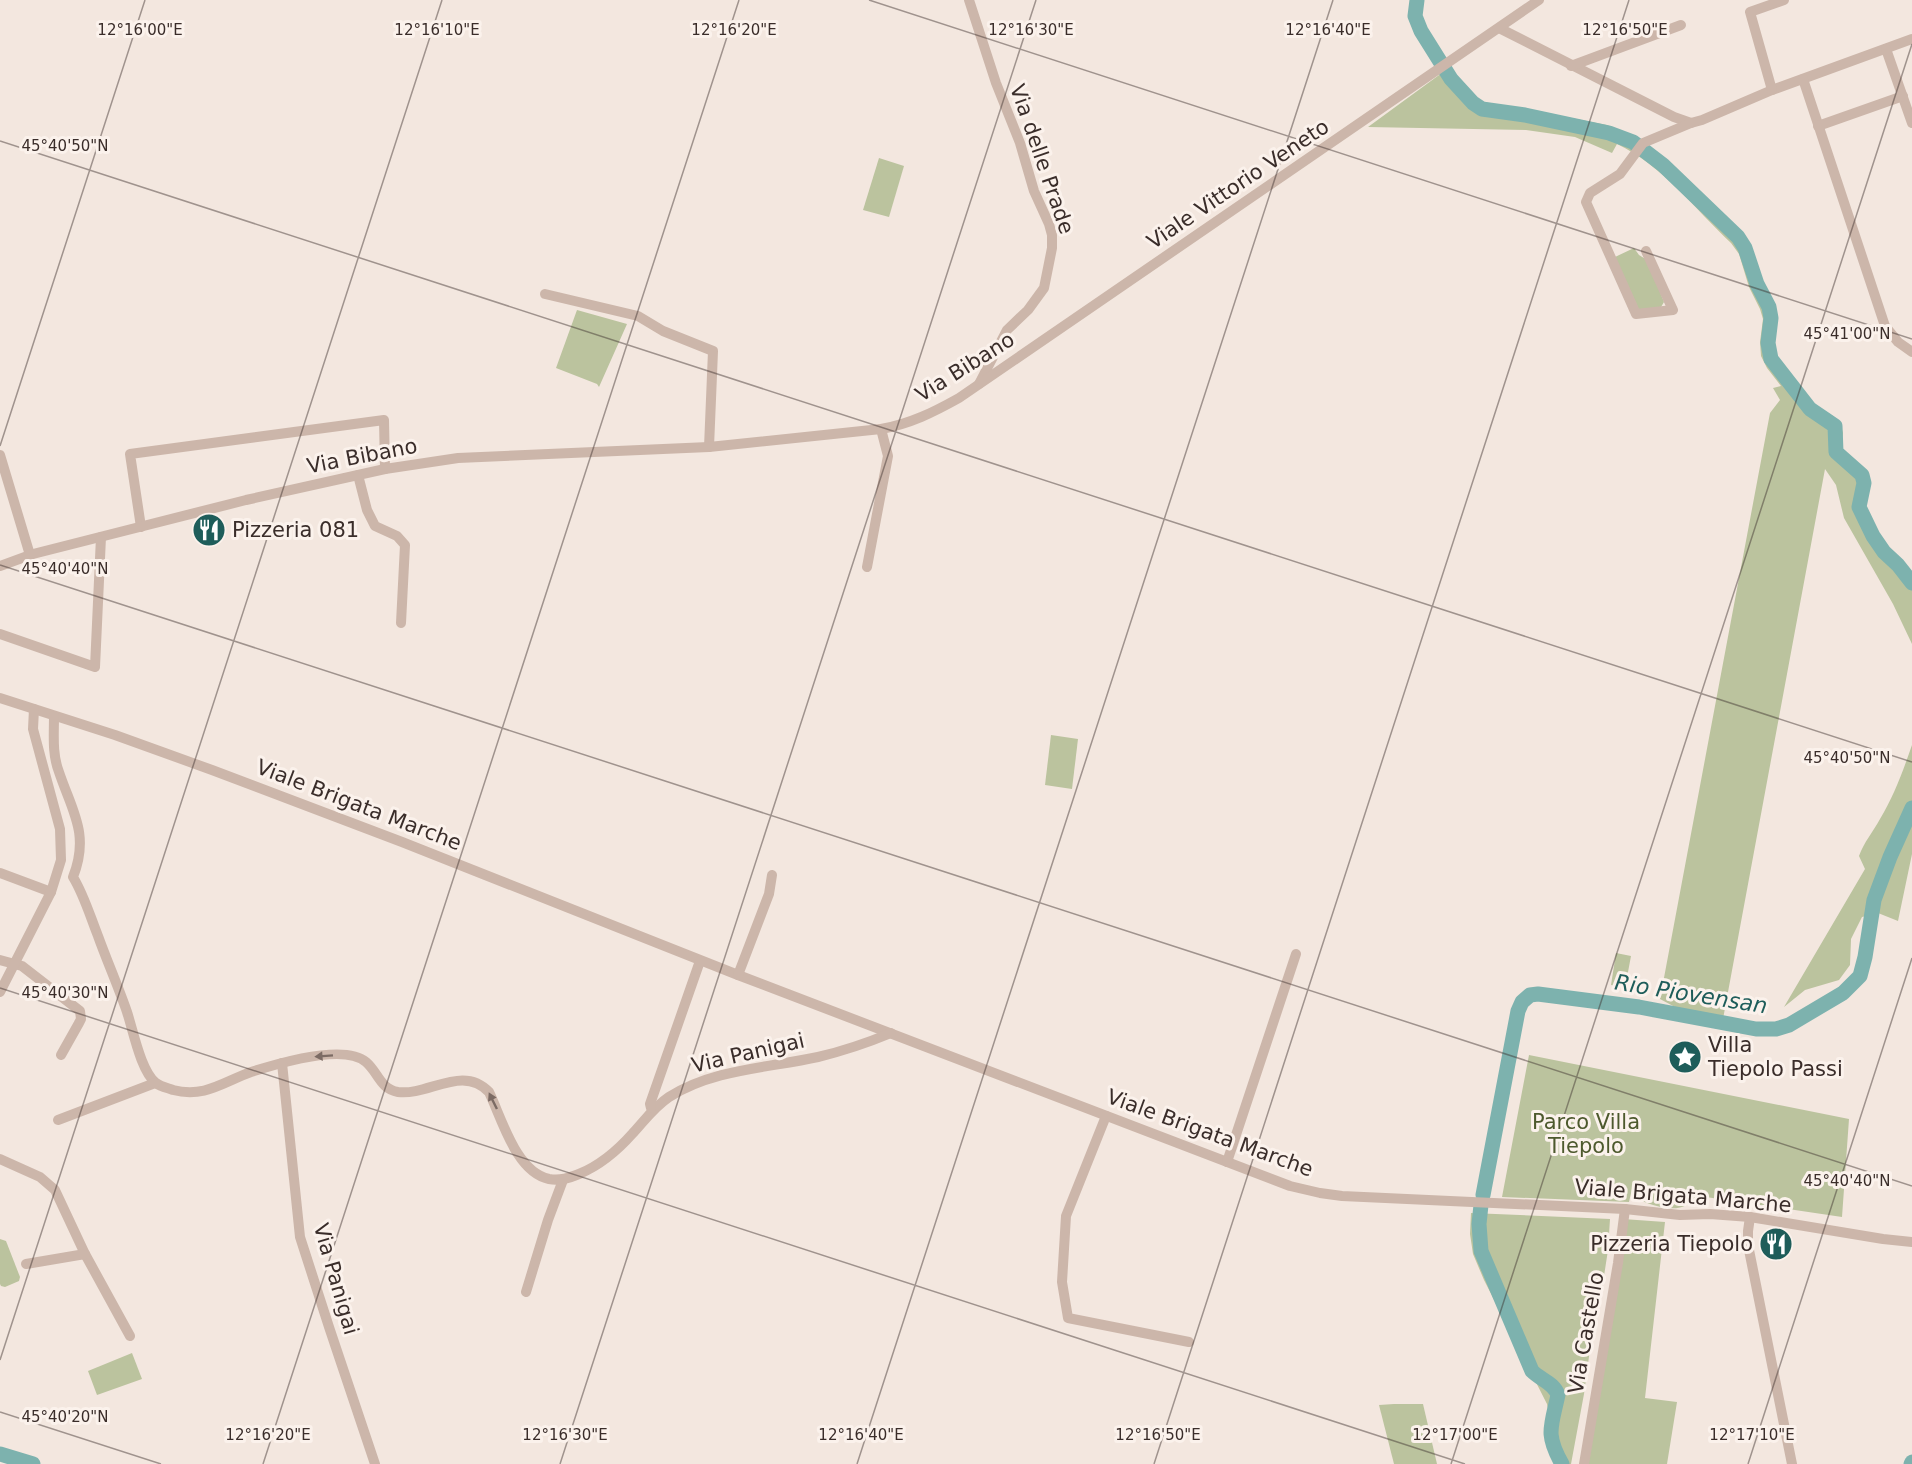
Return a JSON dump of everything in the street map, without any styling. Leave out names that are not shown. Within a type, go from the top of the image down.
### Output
[{"type":"street","name":"Via delle Prade","points":[[969,0],[996,83],[1020,143],[1034,192],[1048,224],[1053,248],[1044,288],[1029,310],[1007,330],[979,384]]},
{"type":"street","name":"Viale Vittorio Veneto","points":[[1059,331],[1539,0]]},
{"type":"street","points":[[1772,90],[1750,12],[1784,0]]},
{"type":"street","points":[[1571,66],[1681,25]]},
{"type":"street","points":[[1499,28],[1674,117],[1691,123]]},
{"type":"street","points":[[1646,251],[1673,310],[1636,314],[1586,202],[1590,193],[1620,174],[1643,143],[1772,90],[1912,39]]},
{"type":"street","points":[[1886,49],[1912,123]]},
{"type":"street","points":[[1803,79],[1885,326],[1898,342],[1912,352]]},
{"type":"street","points":[[1818,126],[1903,96]]},
{"type":"street","points":[[545,294],[638,316],[663,331],[713,351],[709,447]]},
{"type":"street","name":"Via Bibano","points":[[0,566],[30,555],[246,500],[385,469],[459,458],[709,447],[903,425],[928,415],[959,398],[1059,331]]},
{"type":"street","points":[[141,527],[130,454],[384,420],[385,469]]},
{"type":"street","points":[[867,567],[888,456],[881,429]]},
{"type":"street","points":[[0,455],[30,555]]},
{"type":"street","points":[[358,475],[367,510],[375,526],[397,536],[405,545],[401,623]]},
{"type":"street","points":[[0,634],[95,667],[101,537]]},
{"type":"street","name":"Viale Brigata Marche","points":[[0,698],[116,735],[390,837],[738,975],[1290,1186],[1320,1193],[1625,1209],[1680,1215],[1710,1214],[1750,1217],[1912,1242]]},
{"type":"street","points":[[0,992],[51,892],[59,870],[62,849],[60,829],[33,729],[34,710]]},
{"type":"street","points":[[54,716],[54,749],[58,771],[72,802],[80,829],[78,861],[73,877]]},
{"type":"street","points":[[59,870],[68,872],[73,877],[126,1010],[144,1066],[155,1083],[177,1091],[197,1093],[282,1063],[316,1056],[354,1055],[369,1064],[385,1086],[399,1092],[409,1092],[463,1080],[477,1083],[489,1092],[517,1154],[529,1170],[546,1178],[563,1180],[545,1228],[526,1292]]},
{"type":"street","points":[[0,873],[51,892]]},
{"type":"street","points":[[738,975],[769,894],[772,874]]},
{"type":"street","points":[[1227,1162],[1296,954]]},
{"type":"street","points":[[0,960],[22,966],[80,1011],[80,1023],[60,1055]]},
{"type":"street","points":[[651,1108],[650,1104],[700,960]]},
{"type":"street","name":"Via Panigai","points":[[563,1180],[585,1172],[608,1157],[658,1105],[702,1081],[728,1073],[858,1047],[891,1033]]},
{"type":"street","name":"Via Panigai","points":[[282,1063],[300,1237],[375,1464]]},
{"type":"street","points":[[58,1120],[155,1083]]},
{"type":"street","points":[[1106,1116],[1066,1216],[1062,1282],[1068,1318],[1189,1342]]},
{"type":"street","points":[[0,1159],[40,1177],[55,1190],[130,1336]]},
{"type":"street","name":"Via Castello","points":[[1584,1464],[1625,1209]]},
{"type":"street","points":[[1750,1217],[1748,1245],[1792,1464]]},
{"type":"street","points":[[26,1264],[86,1254]]},
{"type":"green space","points":[[1450,67],[1470,93],[1483,102],[1607,125],[1635,136],[1666,159],[1742,233],[1751,246],[1763,282],[1774,304],[1777,318],[1774,343],[1777,356],[1813,404],[1840,423],[1843,433],[1841,449],[1869,475],[1869,492],[1865,506],[1878,533],[1887,547],[1912,572],[1912,644],[1893,604],[1844,518],[1836,485],[1825,469],[1723,1019],[1675,1007],[1660,999],[1770,413],[1780,400],[1773,388],[1781,386],[1761,356],[1763,319],[1749,287],[1739,254],[1731,243],[1663,176],[1649,164],[1617,144],[1612,153],[1575,137],[1526,130],[1368,127]]},
{"type":"green space","points":[[879,158],[904,166],[889,217],[863,210]]},
{"type":"green space","points":[[1634,248],[1647,260],[1664,302],[1661,307],[1639,310],[1615,257]]},
{"type":"green space","points":[[577,310],[627,324],[599,387],[597,384],[556,368]]},
{"type":"green space","points":[[1051,735],[1078,739],[1072,789],[1045,785]]},
{"type":"green space","points":[[1912,745],[1912,854],[1898,921],[1878,913],[1862,917],[1851,939],[1850,965],[1839,980],[1805,990],[1784,1007],[1865,869],[1859,856],[1890,801]]},
{"type":"green space","points":[[1616,953],[1631,956],[1625,988],[1611,985]]},
{"type":"green space","name":"Parco Villa Tiepolo","points":[[1529,1055],[1849,1119],[1842,1217],[1699,1196],[1687,1205],[1668,1208],[1636,1198],[1632,1189],[1629,1202],[1502,1197]]},
{"type":"green space","points":[[1471,1213],[1610,1219],[1600,1302],[1571,1464],[1557,1464],[1547,1404],[1473,1254],[1470,1234]]},
{"type":"green space","points":[[1623,1219],[1665,1222],[1645,1398],[1677,1402],[1667,1464],[1585,1464]]},
{"type":"green space","points":[[0,1239],[6,1241],[20,1277],[19,1281],[5,1287],[0,1284]]},
{"type":"green space","points":[[132,1353],[142,1379],[97,1395],[88,1371]]},
{"type":"green space","points":[[1423,1404],[1437,1464],[1394,1464],[1379,1405]]},
{"type":"waterway","name":"Rio Piovensan","points":[[1417,0],[1415,16],[1421,31],[1451,79],[1473,103],[1482,109],[1525,115],[1609,133],[1633,142],[1663,165],[1738,237],[1745,248],[1757,284],[1769,307],[1771,318],[1768,343],[1771,359],[1810,409],[1835,426],[1836,452],[1862,475],[1864,483],[1859,507],[1873,536],[1912,583]]},
{"type":"waterway","name":"Rio Piovensan","points":[[1483,1195],[1518,1011],[1522,1002],[1530,995],[1538,994],[1639,1007],[1756,1029],[1776,1029],[1789,1025],[1843,993],[1860,976],[1874,900],[1912,808]]},
{"type":"waterway","name":"Rio Piovensan","points":[[1481,1205],[1479,1224],[1481,1251],[1532,1371],[1550,1385],[1558,1395],[1551,1437],[1562,1464]]},
{"type":"waterway","points":[[0,1454],[33,1464]]},
{"type":"place","name":"Pizzeria 081","points":[[209,530]]},
{"type":"place","name":"Villa Tiepolo Passi","points":[[1685,1057]]},
{"type":"place","name":"Pizzeria Tiepolo","points":[[1776,1244]]}]
